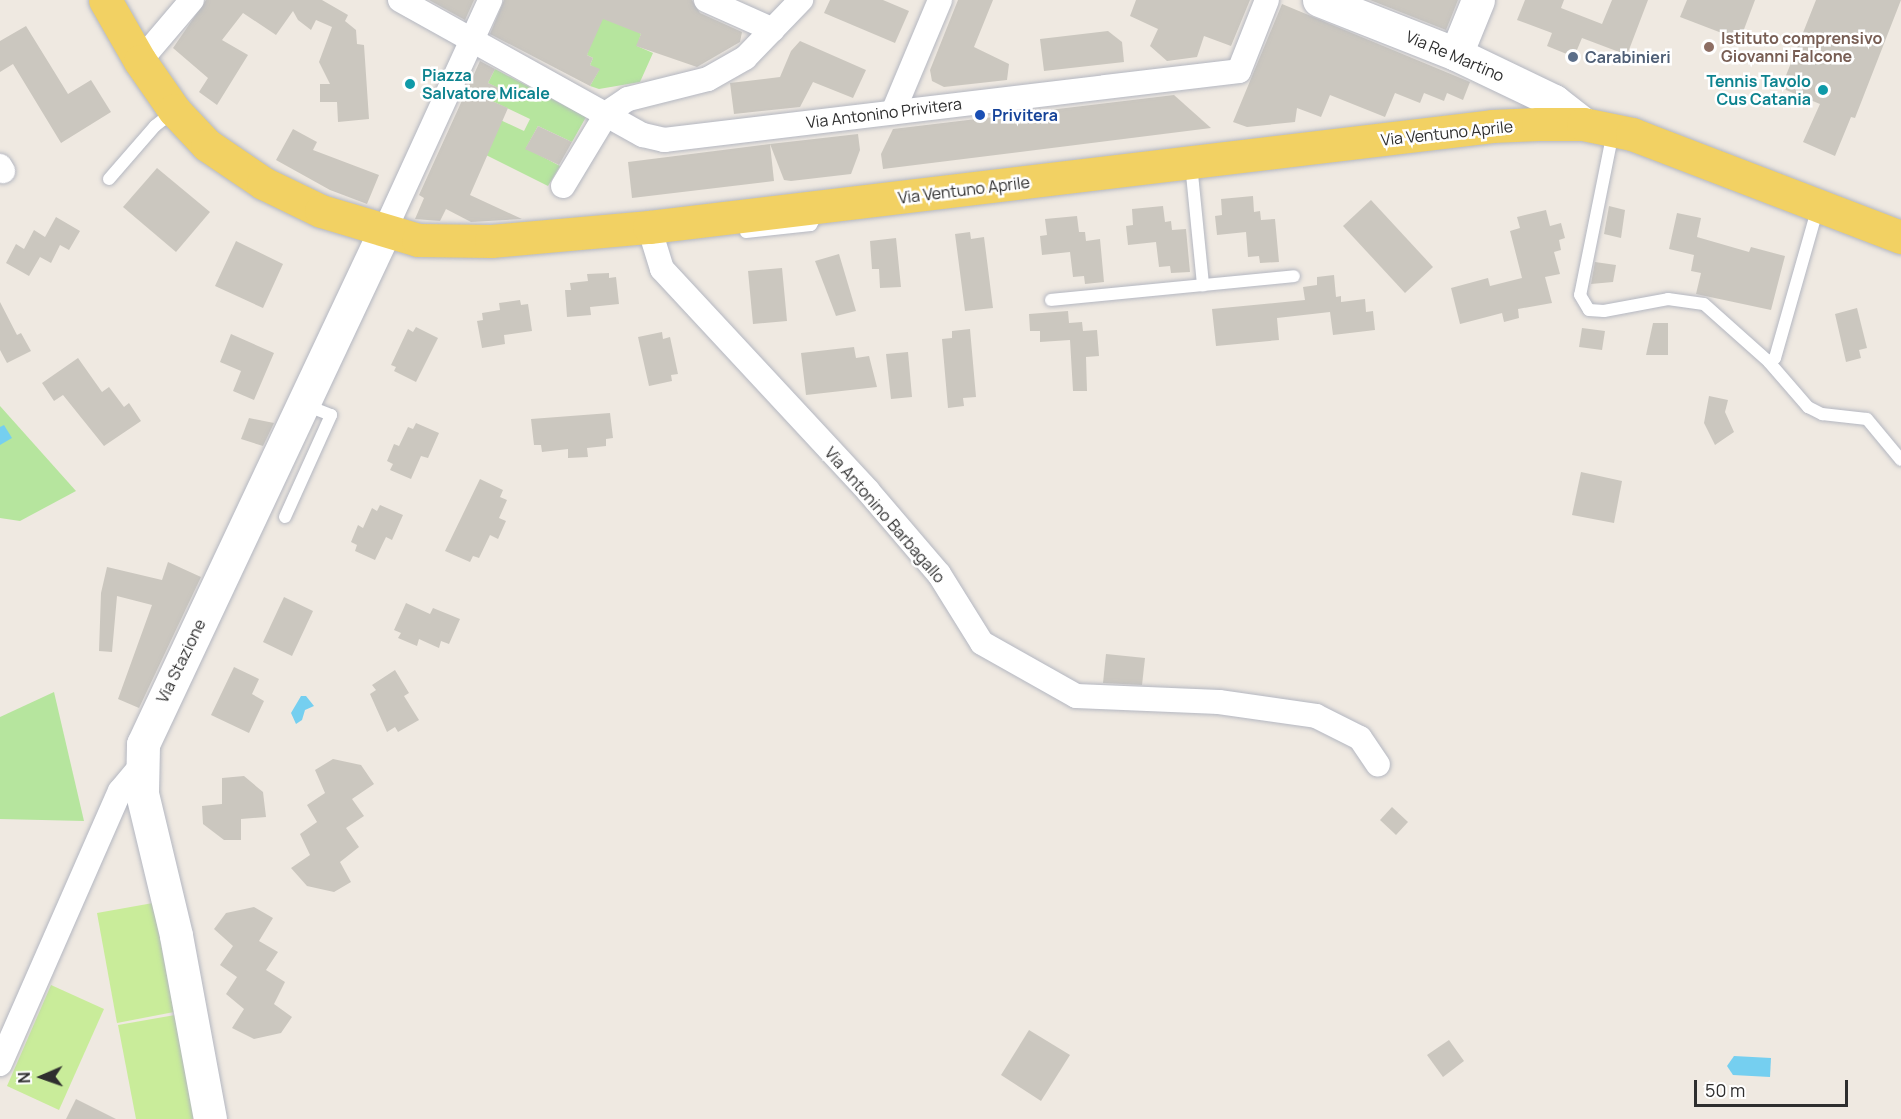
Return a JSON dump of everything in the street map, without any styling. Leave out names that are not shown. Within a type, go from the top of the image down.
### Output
[{"type":"main road","name":"Via Ventuno Aprile","points":[[105,0],[140,61],[174,110],[207,145],[263,183],[321,211],[384,232],[457,242],[656,237],[821,207],[1492,126],[1598,127],[1901,237]]},
{"type":"main road","name":"Via Re Martino","points":[[1319,0],[1456,54],[1554,100],[1598,127]]},
{"type":"main road","points":[[1456,54],[1478,0]]},
{"type":"main road","name":"Via Stazione","points":[[210,1119],[140,768],[143,744],[155,716],[286,479],[304,405],[384,232]]},
{"type":"street","points":[[140,61],[192,0]]},
{"type":"street","name":"Via Antonino Privitera","points":[[400,0],[643,135],[664,140],[1239,71],[1267,0]]},
{"type":"street","points":[[384,232],[490,0]]},
{"type":"street","points":[[706,0],[773,30]]},
{"type":"street","points":[[563,186],[606,113],[628,99],[708,79],[745,58],[801,0]]},
{"type":"street","points":[[893,112],[939,0]]},
{"type":"street","name":"Via Antonino Barbagallo","points":[[656,237],[662,269],[868,491],[939,574],[982,643],[1076,696],[1219,702],[1316,716],[1360,738],[1378,765]]},
{"type":"street","points":[[0,1064],[120,790],[140,768]]},
{"type":"lane","points":[[109,179],[155,126],[174,110]]},
{"type":"lane","points":[[1598,127],[1580,295],[1582,304],[1589,310],[1604,311],[1668,299],[1704,304],[1769,362],[1808,407],[1822,414],[1867,419],[1901,460]]},
{"type":"lane","points":[[1191,164],[1203,285]]},
{"type":"lane","points":[[1769,362],[1775,358],[1819,206]]},
{"type":"lane","points":[[732,233],[811,225],[821,207]]},
{"type":"lane","points":[[1052,300],[1294,276]]},
{"type":"lane","points":[[285,517],[286,479]]},
{"type":"green space","points":[[598,3],[641,34],[637,46],[653,53],[640,82],[599,89],[590,86],[599,70],[590,65],[593,58],[587,55]]},
{"type":"green space","points":[[495,69],[586,117],[572,142],[538,126],[526,148],[560,166],[548,186],[474,149],[496,118],[524,131],[530,119],[492,101],[498,88],[488,83]]},
{"type":"green space","points":[[0,406],[76,491],[20,521],[0,518]]},
{"type":"green space","points":[[54,692],[84,821],[0,819],[0,717]]},
{"type":"green space","points":[[153,903],[174,1012],[117,1023],[97,913]]},
{"type":"green space","points":[[51,985],[104,1009],[59,1110],[7,1086]]},
{"type":"green space","points":[[175,1015],[195,1119],[136,1119],[118,1025]]},
{"type":"water","points":[[4,425],[12,438],[0,445],[0,427]]},
{"type":"water","points":[[301,696],[306,696],[314,706],[305,710],[302,720],[296,724],[291,713]]},
{"type":"water","points":[[1734,1056],[1771,1058],[1770,1077],[1733,1075],[1727,1066]]},
{"type":"building","points":[[206,0],[322,0],[348,15],[345,21],[356,30],[357,44],[364,45],[369,119],[338,122],[337,102],[320,102],[320,84],[330,84],[319,62],[332,27],[316,20],[311,30],[298,20],[293,11],[276,35],[243,13],[222,40],[248,55],[217,105],[199,92],[208,78],[173,48]]},
{"type":"building","points":[[429,0],[474,0],[465,20]]},
{"type":"building","points":[[504,0],[692,0],[700,13],[742,32],[740,42],[697,67],[636,46],[641,34],[603,19],[587,55],[593,58],[590,65],[600,69],[590,86],[490,34]]},
{"type":"building","points":[[830,0],[883,0],[909,11],[895,43],[824,13]]},
{"type":"building","points":[[958,0],[993,0],[974,47],[1009,64],[1007,80],[944,87],[932,81],[930,70]]},
{"type":"building","points":[[1136,0],[1250,0],[1231,46],[1204,36],[1197,57],[1167,61],[1150,46],[1158,29],[1130,16]]},
{"type":"building","points":[[1370,0],[1458,0],[1446,30]]},
{"type":"building","points":[[1525,0],[1564,0],[1561,8],[1602,24],[1612,0],[1648,0],[1627,55],[1582,38],[1574,57],[1547,46],[1552,33],[1517,20]]},
{"type":"building","points":[[1687,0],[1755,0],[1740,40],[1680,17]]},
{"type":"building","points":[[1816,0],[1901,0],[1855,118],[1851,117],[1835,156],[1803,142],[1820,104],[1781,88]]},
{"type":"building","points":[[1282,4],[1470,82],[1463,100],[1447,93],[1444,101],[1424,93],[1420,103],[1395,93],[1385,117],[1330,95],[1321,117],[1297,108],[1295,122],[1247,127],[1233,122]]},
{"type":"building","points":[[26,26],[68,94],[91,80],[111,112],[61,143],[13,64],[0,72],[0,41]]},
{"type":"building","points":[[1108,31],[1122,42],[1124,62],[1044,71],[1040,39]]},
{"type":"building","points":[[800,41],[866,70],[853,98],[813,82],[800,107],[734,114],[730,83],[780,77],[791,51]]},
{"type":"building","points":[[480,61],[495,69],[488,83],[499,88],[492,101],[508,108],[470,195],[522,219],[471,222],[446,209],[440,221],[415,219],[424,198],[419,195]]},
{"type":"building","points":[[1174,95],[1211,128],[883,169],[881,154],[893,129]]},
{"type":"building","points":[[538,126],[572,142],[559,165],[525,149]]},
{"type":"building","points":[[293,129],[317,142],[313,150],[379,175],[367,204],[330,190],[276,160]]},
{"type":"building","points":[[858,134],[860,150],[851,174],[791,181],[784,180],[770,144]]},
{"type":"building","points":[[770,144],[774,181],[632,198],[628,162]]},
{"type":"building","points":[[157,168],[210,212],[176,252],[123,207]]},
{"type":"building","points":[[1253,196],[1254,212],[1260,211],[1261,220],[1275,219],[1279,262],[1260,263],[1259,256],[1248,257],[1246,232],[1217,235],[1215,216],[1222,215],[1221,199]]},
{"type":"building","points":[[1371,200],[1433,267],[1405,293],[1343,226]]},
{"type":"building","points":[[1163,206],[1165,222],[1171,221],[1172,230],[1186,229],[1190,272],[1171,273],[1170,266],[1159,267],[1156,242],[1128,245],[1126,226],[1133,225],[1132,209]]},
{"type":"building","points":[[1609,206],[1625,210],[1621,238],[1604,234]]},
{"type":"building","points":[[1546,210],[1550,226],[1561,223],[1565,238],[1559,240],[1561,250],[1554,252],[1560,274],[1545,277],[1552,303],[1518,309],[1519,318],[1504,322],[1502,313],[1460,324],[1451,288],[1488,278],[1490,286],[1522,278],[1510,231],[1520,228],[1517,217]]},
{"type":"building","points":[[1677,213],[1701,218],[1697,237],[1749,252],[1751,247],[1785,256],[1771,310],[1696,294],[1701,273],[1691,271],[1694,255],[1669,249]]},
{"type":"building","points":[[1077,216],[1079,232],[1085,232],[1086,241],[1100,239],[1104,282],[1085,284],[1084,276],[1073,277],[1070,252],[1042,255],[1040,236],[1047,235],[1045,219]]},
{"type":"building","points":[[56,217],[80,231],[69,250],[60,245],[51,263],[40,257],[29,276],[6,263],[16,244],[24,249],[34,230],[45,237]]},
{"type":"building","points":[[970,232],[971,239],[984,237],[993,308],[965,311],[955,234]]},
{"type":"building","points":[[896,238],[901,287],[880,288],[879,269],[872,269],[870,241]]},
{"type":"building","points":[[236,241],[283,264],[263,308],[215,286]]},
{"type":"building","points":[[839,254],[856,311],[836,316],[815,261]]},
{"type":"building","points":[[1595,262],[1616,265],[1613,282],[1591,284]]},
{"type":"building","points":[[782,268],[787,321],[753,324],[748,271]]},
{"type":"building","points":[[609,273],[609,278],[616,277],[619,304],[590,307],[591,315],[567,317],[565,290],[571,290],[570,283],[588,281],[587,274]]},
{"type":"building","points":[[1334,275],[1336,297],[1341,296],[1341,302],[1365,299],[1366,312],[1373,311],[1375,330],[1333,335],[1330,312],[1277,318],[1279,340],[1216,346],[1212,309],[1305,300],[1303,287],[1317,285],[1317,277]]},
{"type":"building","points":[[520,300],[521,305],[528,304],[532,331],[504,335],[505,344],[482,348],[477,321],[483,320],[482,313],[500,310],[499,303]]},
{"type":"building","points":[[0,302],[17,335],[21,333],[31,351],[7,363],[0,350]]},
{"type":"building","points":[[1857,308],[1867,348],[1859,350],[1861,358],[1846,362],[1835,314]]},
{"type":"building","points":[[1068,311],[1069,323],[1082,322],[1083,331],[1097,330],[1099,356],[1086,357],[1087,391],[1073,391],[1070,340],[1040,342],[1040,331],[1030,331],[1029,314]]},
{"type":"building","points":[[1653,323],[1668,323],[1668,355],[1646,355]]},
{"type":"building","points":[[416,327],[438,338],[416,382],[394,371],[396,367],[391,365],[408,329],[413,332]]},
{"type":"building","points":[[1582,328],[1605,331],[1602,350],[1579,347]]},
{"type":"building","points":[[970,329],[976,397],[963,398],[964,406],[948,408],[942,339],[952,338],[952,331]]},
{"type":"building","points":[[662,332],[663,339],[670,337],[678,374],[671,375],[672,381],[649,386],[638,337]]},
{"type":"building","points":[[231,334],[274,353],[254,400],[233,391],[241,371],[220,362]]},
{"type":"building","points":[[854,347],[856,358],[869,356],[877,387],[806,395],[801,353]]},
{"type":"building","points":[[908,352],[912,397],[891,399],[886,354]]},
{"type":"building","points":[[78,358],[102,392],[109,387],[124,407],[129,403],[141,421],[104,446],[63,395],[54,401],[42,383]]},
{"type":"building","points":[[1709,396],[1728,400],[1725,412],[1734,432],[1715,445],[1704,423]]},
{"type":"building","points":[[610,413],[613,438],[606,439],[606,446],[587,448],[588,457],[568,458],[568,449],[542,452],[541,445],[534,445],[531,419]]},
{"type":"building","points":[[249,418],[274,423],[263,446],[241,439]]},
{"type":"building","points":[[416,423],[439,433],[428,458],[421,456],[411,479],[390,470],[393,464],[387,461],[394,444],[399,446],[408,427],[413,429]]},
{"type":"building","points":[[1581,472],[1622,481],[1614,523],[1572,515]]},
{"type":"building","points":[[480,479],[503,490],[500,497],[507,500],[499,518],[506,521],[498,539],[490,535],[479,558],[473,556],[470,562],[445,551]]},
{"type":"building","points":[[380,505],[403,515],[392,540],[386,537],[375,560],[355,551],[357,545],[351,542],[358,525],[363,528],[372,508],[377,511]]},
{"type":"building","points":[[168,562],[201,577],[139,708],[118,699],[152,605],[117,596],[112,652],[99,651],[101,593],[107,567],[162,580]]},
{"type":"building","points":[[284,597],[313,611],[292,656],[263,642]]},
{"type":"building","points":[[406,603],[430,614],[433,608],[460,619],[449,644],[441,641],[439,648],[419,639],[417,646],[398,638],[401,633],[394,630]]},
{"type":"building","points":[[1106,654],[1145,658],[1142,685],[1103,683]]},
{"type":"building","points":[[234,667],[259,679],[252,694],[264,701],[249,733],[211,715]]},
{"type":"building","points":[[395,670],[409,693],[404,696],[419,720],[398,732],[395,727],[387,732],[370,694],[376,690],[372,685]]},
{"type":"building","points":[[333,759],[361,765],[374,784],[352,799],[364,816],[346,828],[359,847],[340,862],[351,882],[334,892],[307,886],[291,868],[310,855],[300,834],[317,822],[307,805],[325,793],[315,770]]},
{"type":"building","points":[[244,776],[263,792],[266,817],[241,819],[241,840],[224,840],[203,824],[202,806],[222,804],[222,778]]},
{"type":"building","points":[[1392,807],[1408,822],[1396,835],[1380,820]]},
{"type":"building","points":[[254,907],[273,918],[259,941],[278,952],[266,970],[285,982],[274,1004],[292,1017],[281,1033],[254,1039],[232,1028],[244,1009],[226,994],[237,977],[220,965],[233,946],[214,929],[226,913]]},
{"type":"building","points":[[1029,1030],[1070,1055],[1041,1101],[1001,1075]]},
{"type":"building","points":[[1449,1040],[1464,1061],[1443,1077],[1427,1055]]},
{"type":"building","points":[[76,1099],[116,1119],[66,1119]]},
{"type":"place","name":"Istituto comprensivo Giovanni Falcone","points":[[1709,47]]},
{"type":"place","name":"Carabinieri","points":[[1573,57]]},
{"type":"place","name":"Piazza Salvatore Micale","points":[[410,84]]},
{"type":"place","name":"Tennis Tavolo Cus Catania","points":[[1823,90]]},
{"type":"place","name":"Privitera","points":[[980,115]]}]
